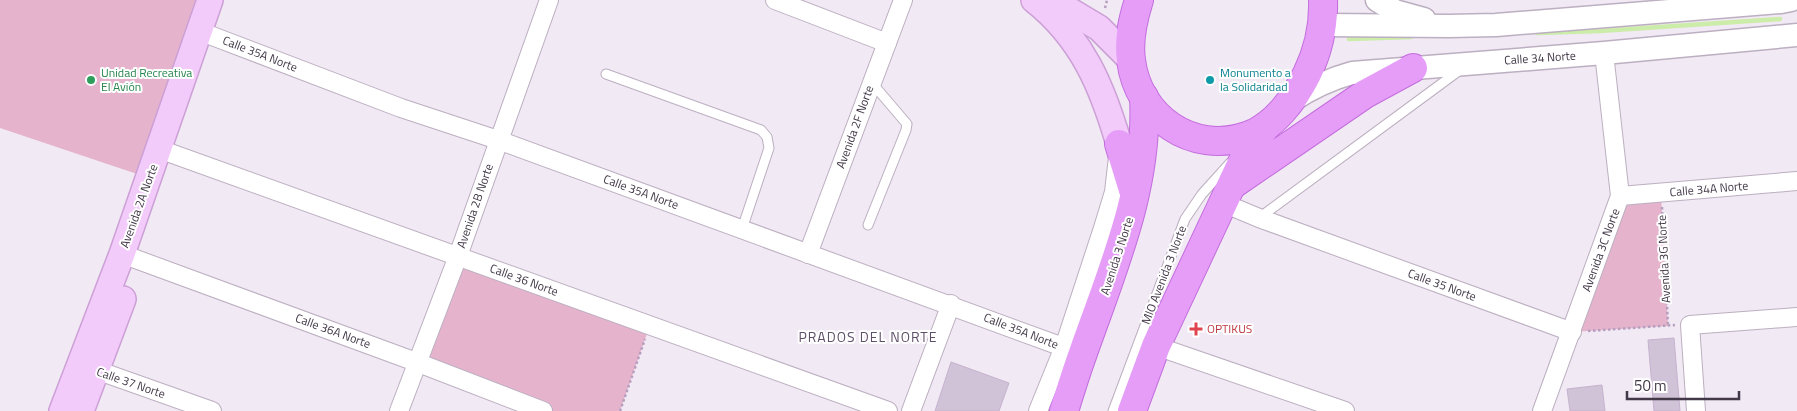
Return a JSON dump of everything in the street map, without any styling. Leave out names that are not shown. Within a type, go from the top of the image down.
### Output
[{"type":"main road","name":"Avenida 2A Norte","points":[[207,34],[210,0]]},
{"type":"main road","name":"Avenida 2A Norte","points":[[62,411],[88,367],[130,257],[207,34],[228,0]]},
{"type":"main road","points":[[1034,0],[1072,38],[1084,55],[1108,108],[1135,196]]},
{"type":"main road","points":[[1048,0],[1099,28],[1131,60]]},
{"type":"main road","points":[[1140,0],[1133,20],[1131,60],[1136,81],[1155,113],[1170,127],[1194,139],[1218,142],[1247,136],[1263,127]]},
{"type":"main road","points":[[1132,411],[1156,346],[1246,154],[1263,127],[1290,101],[1302,84],[1315,57],[1322,13]]},
{"type":"main road","points":[[1227,194],[1364,94],[1413,68]]},
{"type":"main road","name":"Avenida 3 Norte","points":[[1064,411],[1073,350],[1123,240],[1135,196],[1143,143],[1144,96]]},
{"type":"main road","name":"Avenida 2A Norte","points":[[81,411],[88,367]]},
{"type":"street","name":"Avenida 2B Norte","points":[[399,411],[416,362],[458,256],[549,0]]},
{"type":"street","points":[[775,0],[887,43]]},
{"type":"street","name":"Avenida 2F Norte","points":[[808,254],[902,0]]},
{"type":"street","points":[[1377,0],[1395,11],[1449,26]]},
{"type":"street","points":[[1322,13],[1449,26],[1545,21],[1791,0]]},
{"type":"street","name":"Calle 35A Norte","points":[[207,34],[401,108],[498,140],[1073,350]]},
{"type":"street","name":"Calle 34 Norte","points":[[1290,101],[1313,87],[1344,75],[1372,70],[1604,53],[1797,35]]},
{"type":"street","name":"Avenida 3C Norte","points":[[1542,411],[1620,196],[1604,53]]},
{"type":"street","name":"Avenida 3 Norte","points":[[1038,411],[1073,350],[1114,192],[1119,144]]},
{"type":"street","name":"Calle 36 Norte","points":[[167,151],[888,411]]},
{"type":"street","name":"Calle 34A Norte","points":[[1620,196],[1797,181]]},
{"type":"street","name":"Calle 35 Norte","points":[[1227,194],[1259,218],[1572,332]]},
{"type":"street","name":"Calle 36A Norte","points":[[130,257],[416,362],[543,411]]},
{"type":"street","points":[[911,411],[950,304]]},
{"type":"street","points":[[1696,411],[1690,325],[1797,317]]},
{"type":"street","points":[[1156,346],[1345,411]]},
{"type":"street","name":"Calle 37 Norte","points":[[88,367],[212,411]]},
{"type":"lane","points":[[1259,218],[1469,63]]},
{"type":"lane","points":[[606,74],[761,130],[768,137],[769,148],[742,229]]},
{"type":"lane","points":[[868,225],[907,124],[872,83]]},
{"type":"lane","name":"MIO Avenida 3 Norte","points":[[1114,411],[1185,219],[1202,194],[1263,127]]},
{"type":"path","name":"Avenida 3G Norte","points":[[1572,332],[1668,326],[1661,193]]},
{"type":"path","points":[[620,411],[650,325]]},
{"type":"shaded area","name":"Unidad Recreativa El Avión","points":[[0,0],[210,0],[149,178],[0,128]]},
{"type":"shaded area","points":[[1661,193],[1668,326],[1572,332],[1620,196]]},
{"type":"shaded area","points":[[458,256],[650,325],[620,411],[543,411],[416,362]]},
{"type":"building","points":[[1674,338],[1680,411],[1654,411],[1648,340]]},
{"type":"building","points":[[951,362],[1009,383],[999,411],[935,411]]},
{"type":"building","points":[[1602,385],[1605,411],[1570,411],[1567,389]]},
{"type":"waterway","points":[[1537,33],[1600,31],[1780,19]]},
{"type":"waterway","points":[[1349,39],[1411,37]]},
{"type":"place","name":"Unidad Recreativa El Avión","points":[[91,80]]},
{"type":"place","name":"Monumento a la Solidaridad","points":[[1210,80]]},
{"type":"place","name":"OPTIKUS","points":[[1196,329]]},
{"type":"district","name":"PRADOS DEL NORTE","points":[[868,337]]}]
